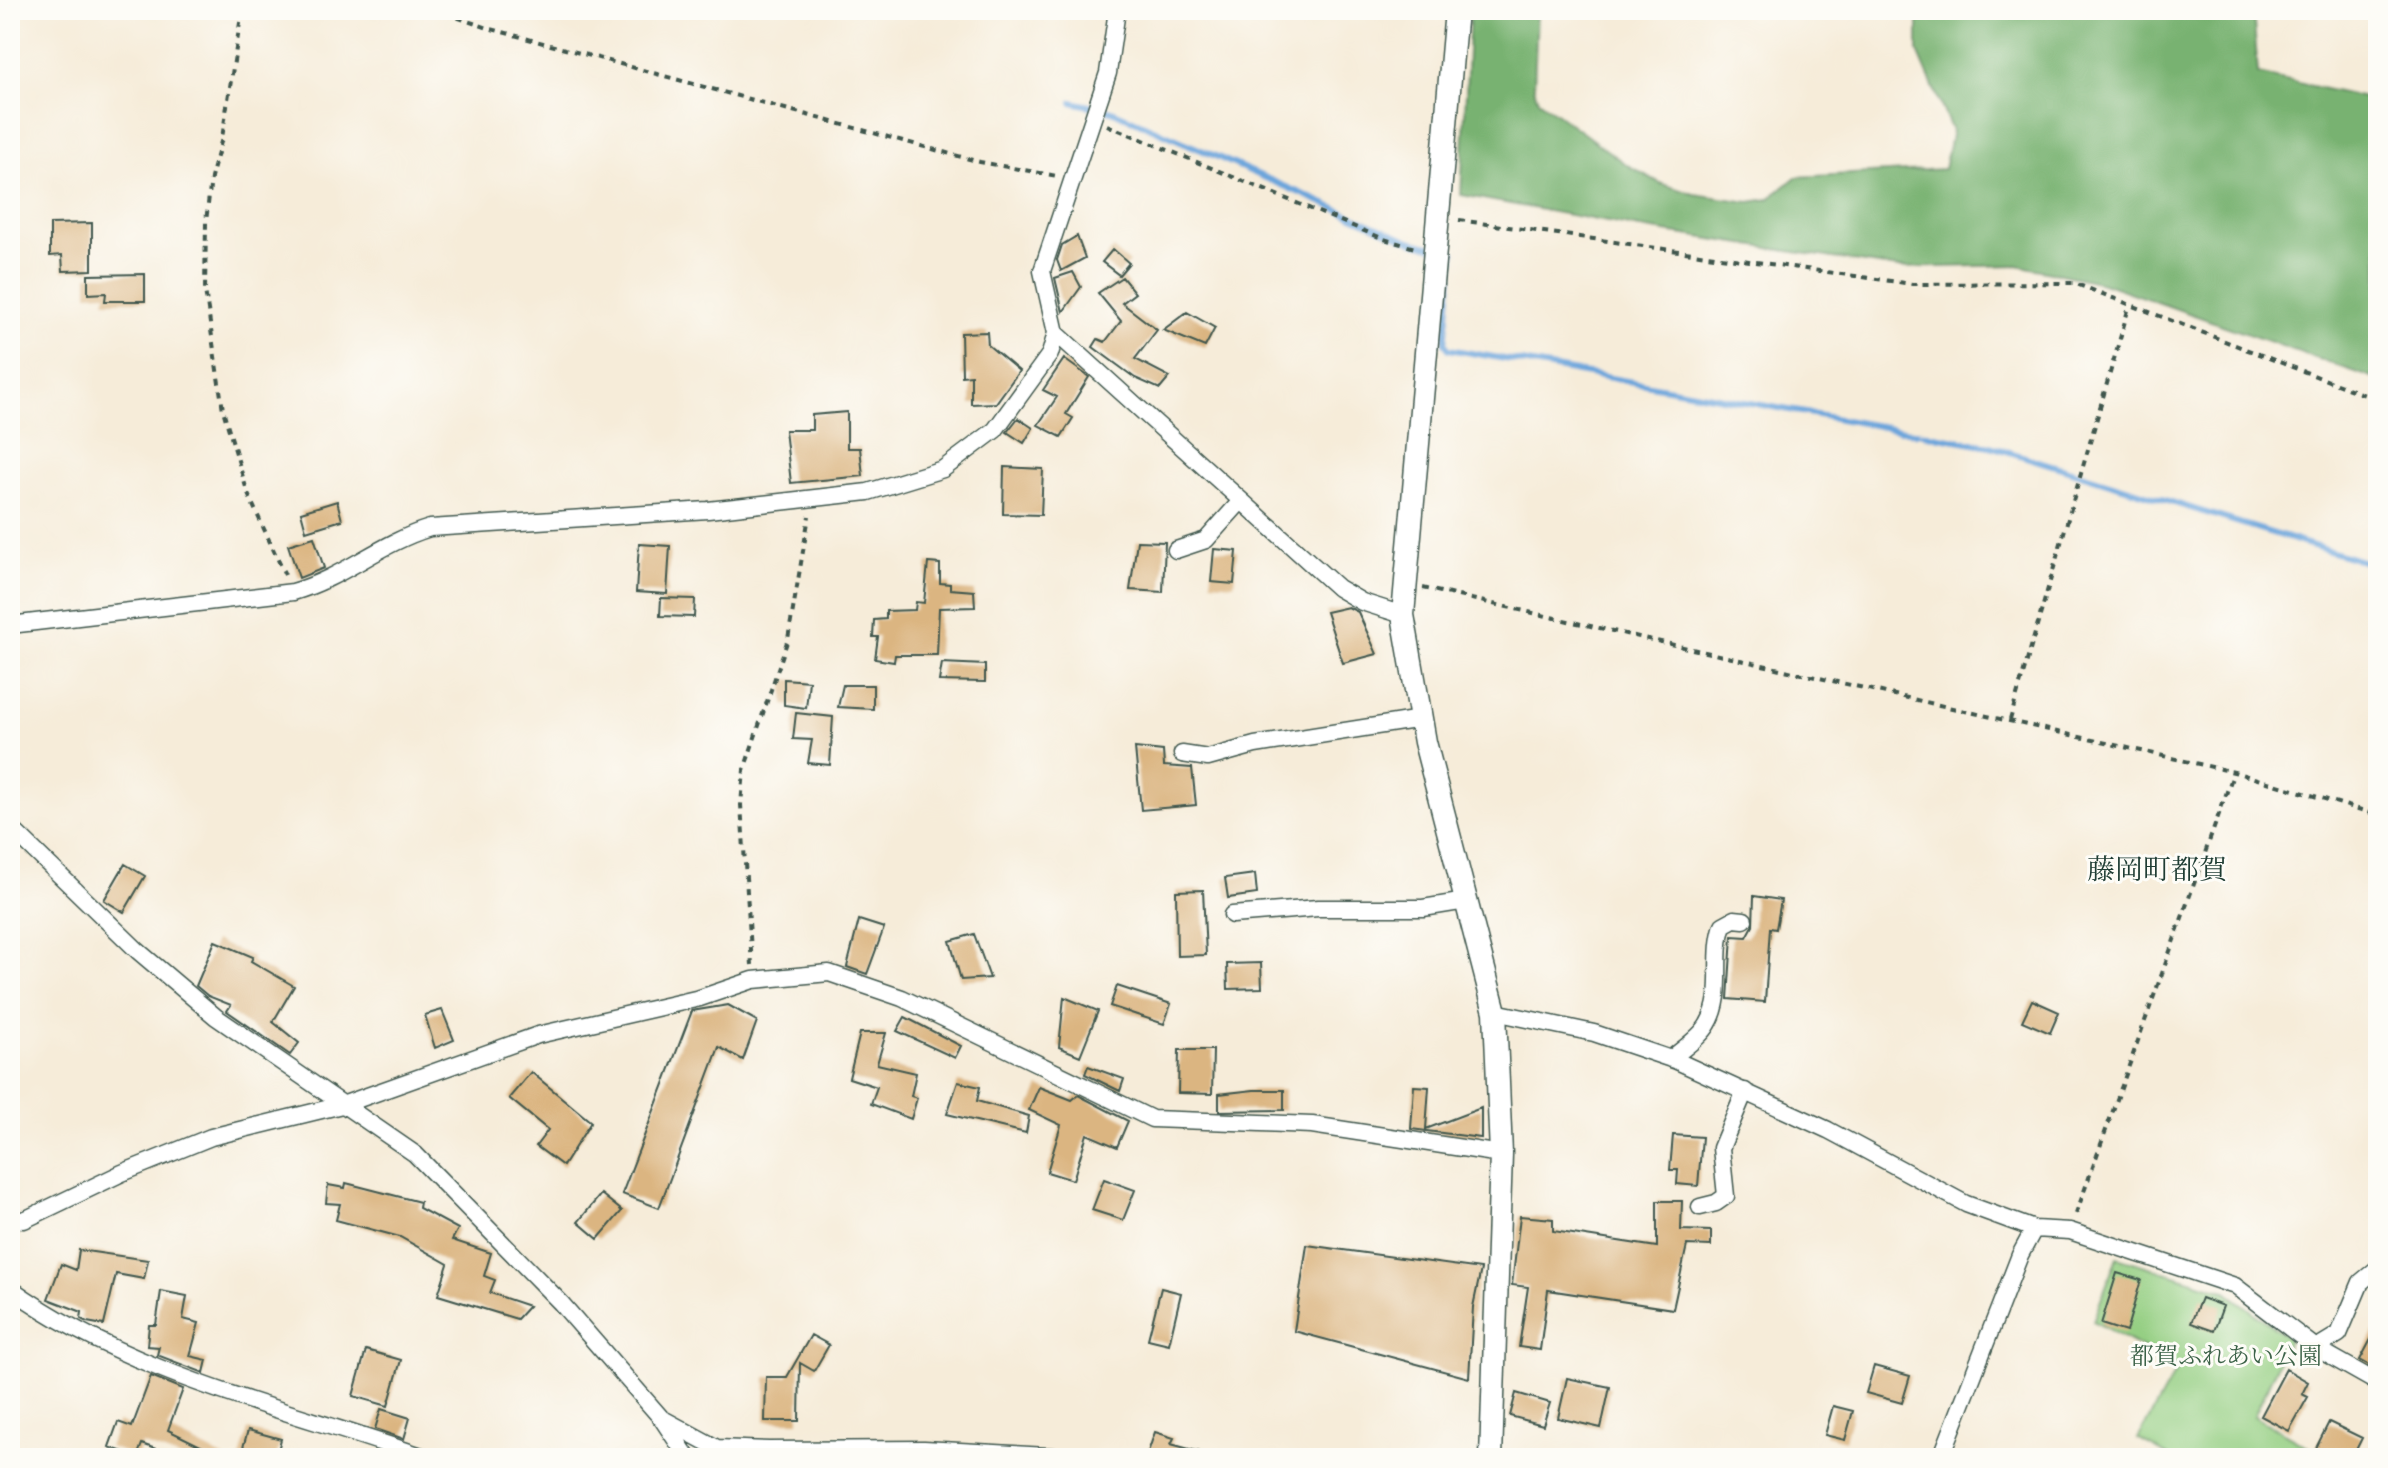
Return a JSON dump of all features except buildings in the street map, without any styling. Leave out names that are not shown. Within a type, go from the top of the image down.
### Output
[{"type":"street","points":[[10,625],[293,592],[330,580],[400,537],[430,528],[708,510],[868,492],[943,469],[995,430],[1050,354],[1056,333],[1042,271],[1108,73],[1117,10]]},
{"type":"street","points":[[1456,10],[1403,583],[1403,615],[1421,719],[1495,1012],[1501,1154],[1491,1458]]},
{"type":"street","points":[[1056,333],[1338,588],[1362,602],[1403,615]]},
{"type":"street","points":[[1176,550],[1206,540],[1241,501]]},
{"type":"street","points":[[1182,754],[1208,758],[1255,745],[1421,719]]},
{"type":"street","points":[[10,827],[138,951],[216,1017],[415,1154],[561,1303],[662,1419],[688,1458]]},
{"type":"street","points":[[1232,915],[1318,908],[1423,908],[1466,901]]},
{"type":"street","points":[[1671,1059],[1708,1026],[1717,1000],[1718,941],[1723,925],[1734,919],[1744,920]]},
{"type":"street","points":[[10,1219],[24,1220],[122,1173],[211,1137],[342,1105],[538,1035],[700,998],[753,980],[829,973],[902,998],[1152,1119],[1312,1125],[1501,1154]]},
{"type":"street","points":[[1495,1012],[1594,1033],[1671,1059],[1745,1091],[1966,1204],[2034,1229],[2070,1231],[2235,1286],[2316,1348],[2378,1383]]},
{"type":"street","points":[[1700,1207],[1716,1203],[1726,1196],[1721,1148],[1745,1091]]},
{"type":"street","points":[[1941,1458],[2020,1255],[2034,1229]]},
{"type":"street","points":[[2316,1348],[2339,1334],[2361,1282],[2378,1268]]},
{"type":"street","points":[[10,1288],[33,1304],[162,1371],[427,1458]]},
{"type":"street","points":[[662,1419],[717,1448],[924,1449],[1084,1458]]},
{"type":"street","points":[[752,1458],[769,1450]]},
{"type":"path","points":[[242,10],[222,138],[211,178],[206,222],[205,290],[223,410],[248,494],[293,592]]},
{"type":"path","points":[[435,10],[503,32],[980,162],[1072,179]]},
{"type":"path","points":[[1094,120],[1384,239],[1433,251]]},
{"type":"path","points":[[1436,218],[1912,284],[2074,283],[2129,307],[2378,400]]},
{"type":"path","points":[[2010,721],[2129,307]]},
{"type":"path","points":[[753,980],[741,805],[744,770],[788,639],[808,531],[808,497]]},
{"type":"path","points":[[1403,583],[2234,772],[2378,815]]},
{"type":"path","points":[[2070,1231],[2234,772]]},
{"type":"green space","points":[[1470,10],[1537,10],[1534,88],[1538,100],[1627,165],[1662,184],[1694,194],[1749,202],[1769,199],[1796,177],[1944,169],[1952,131],[1918,52],[1918,10],[2253,10],[2258,74],[2378,101],[2378,380],[2103,283],[2017,265],[1898,268],[1640,228],[1461,195]]},
{"type":"green space","name":"都賀ふれあい公園","points":[[2117,1257],[2225,1291],[2289,1339],[2254,1416],[2308,1447],[2303,1458],[2172,1458],[2138,1439],[2178,1367],[2093,1321]]},
{"type":"waterway","points":[[1072,102],[1112,111],[1410,241],[1454,253],[1445,344],[1449,349],[1990,446],[2378,566]]},
{"type":"district","name":"藤岡町都賀","points":[[2157,868]]}]
